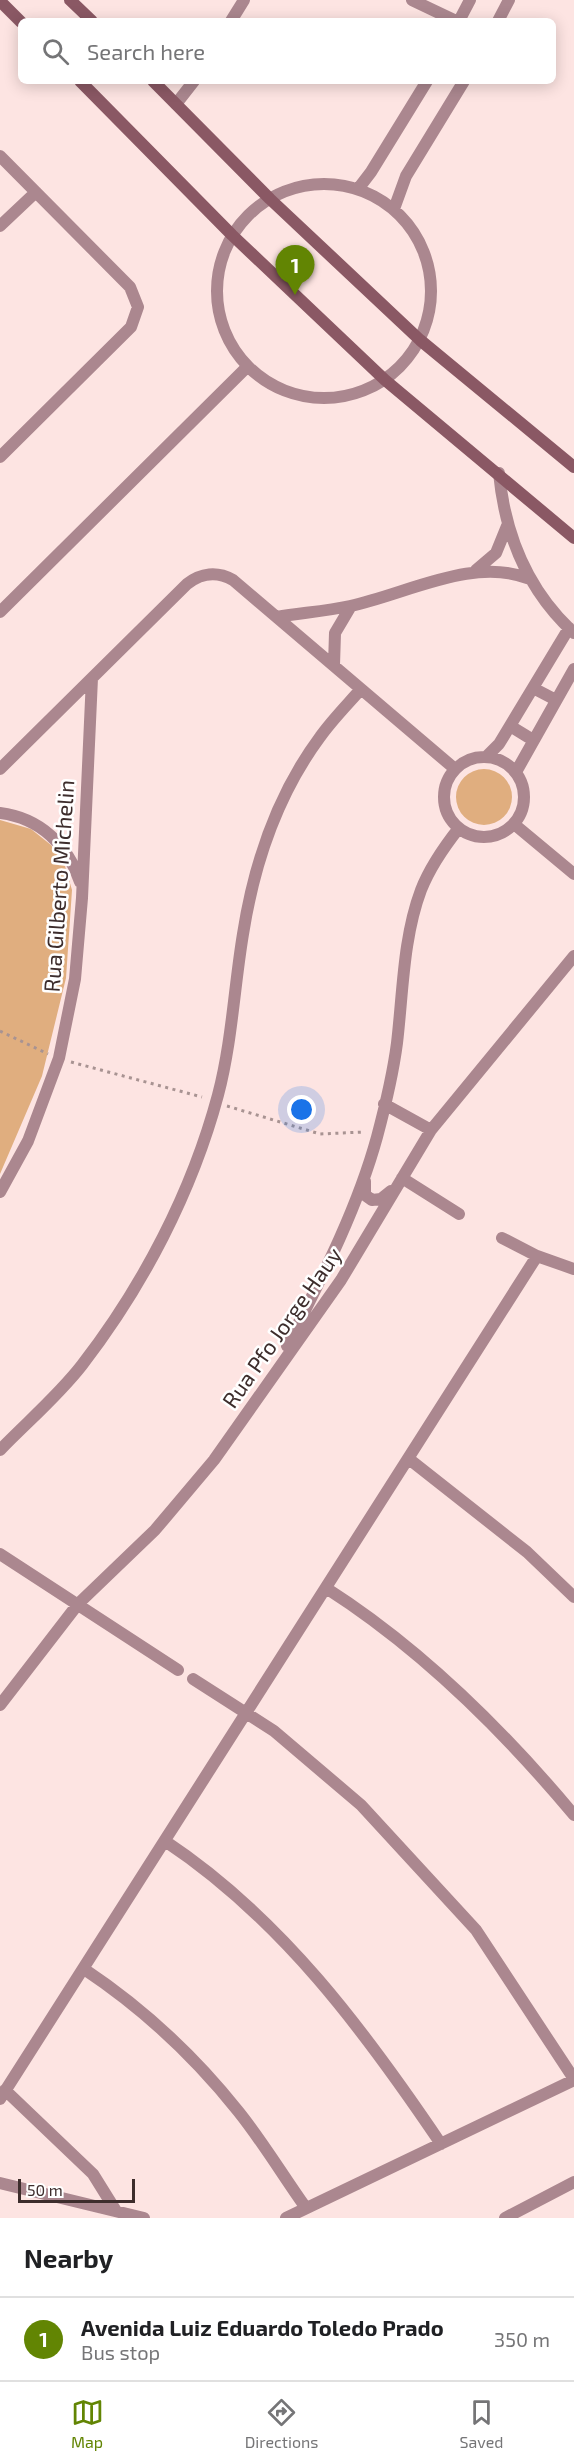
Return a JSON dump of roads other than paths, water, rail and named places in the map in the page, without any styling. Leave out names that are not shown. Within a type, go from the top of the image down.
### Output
[{"type":"main road","points":[[70,0],[89,18]]},
{"type":"main road","points":[[0,1],[18,19]]},
{"type":"main road","points":[[83,84],[232,235],[385,380],[499,472],[574,538]]},
{"type":"main road","points":[[156,84],[270,199],[420,340],[574,467]]},
{"type":"street","points":[[233,18],[244,0]]},
{"type":"street","points":[[412,0],[451,18]]},
{"type":"street","points":[[460,18],[470,0]]},
{"type":"street","points":[[500,18],[509,0]]},
{"type":"street","points":[[176,104],[192,84]]},
{"type":"street","points":[[358,189],[425,84]]},
{"type":"street","points":[[394,209],[406,176],[462,84]]},
{"type":"street","points":[[0,156],[129,287],[138,307],[131,327],[0,457]]},
{"type":"street","points":[[314,184],[336,184],[358,189],[377,197],[394,209],[417,236],[430,270],[431,306],[420,340],[385,380],[363,391],[339,398],[314,398],[290,393],[267,382],[248,367],[233,348],[222,327],[217,303],[217,280],[222,257],[232,235],[270,199],[291,189],[314,184]]},
{"type":"street","points":[[0,226],[36,192]]},
{"type":"street","points":[[0,612],[248,367]]},
{"type":"street","points":[[486,757],[499,744],[571,631],[530,579],[507,526],[499,472]]},
{"type":"street","points":[[473,572],[496,553],[507,526]]},
{"type":"street","points":[[277,617],[351,606],[473,572],[496,570],[530,579]]},
{"type":"street","points":[[0,769],[187,584],[197,577],[209,574],[233,580],[455,769]]},
{"type":"street","points":[[334,665],[334,633],[351,606]]},
{"type":"street","points":[[516,772],[574,669]]},
{"type":"street","name":"Rua Gilberto Michelin","points":[[0,1192],[28,1141],[59,1058],[75,979],[82,898],[92,678]]},
{"type":"street","points":[[533,688],[556,700]]},
{"type":"street","points":[[0,1450],[81,1366],[139,1283],[185,1193],[218,1096],[234,1017],[242,935],[256,868],[282,800],[320,737],[361,689]]},
{"type":"street","points":[[510,726],[533,740]]},
{"type":"street","points":[[486,757],[498,759],[516,772],[525,792],[521,815],[514,824],[494,836],[481,837],[459,828],[451,820],[444,799],[449,778],[455,769],[464,762],[486,757]]},
{"type":"street","points":[[0,813],[33,823],[58,842],[75,868],[82,898]]},
{"type":"street","points":[[514,824],[574,874]]},
{"type":"street","points":[[268,1385],[320,1281],[365,1173],[384,1104],[396,1046],[411,923],[421,889],[437,857],[459,828]]},
{"type":"street","name":"Rua Pfo Jorge Hauy","points":[[0,1705],[78,1604],[154,1530],[214,1460],[341,1280],[431,1130],[574,956]]},
{"type":"street","points":[[384,1104],[431,1130]]},
{"type":"street","points":[[365,1173],[365,1195],[375,1200],[385,1197],[402,1178],[459,1214]]},
{"type":"street","points":[[502,1238],[537,1256],[574,1269]]},
{"type":"street","points":[[116,2211],[93,2174],[3,2094],[537,1256]]},
{"type":"street","points":[[409,1459],[527,1552],[574,1597]]},
{"type":"street","points":[[0,1554],[178,1670]]},
{"type":"street","points":[[326,1588],[351,1604],[444,1678],[542,1776],[574,1815]]},
{"type":"street","points":[[193,1679],[248,1712],[361,1805],[476,1930],[574,2080],[286,2218]]},
{"type":"street","points":[[165,1841],[193,1859],[272,1928],[352,2017],[441,2144]]},
{"type":"street","points":[[84,1970],[112,1988],[165,2033],[222,2093],[238,2111],[306,2208]]},
{"type":"street","points":[[505,2218],[574,2182]]},
{"type":"street","points":[[0,2183],[144,2218]]},
{"type":"place","name":"Avenida Luiz Eduardo Toledo Prado","points":[[295,295]]}]
